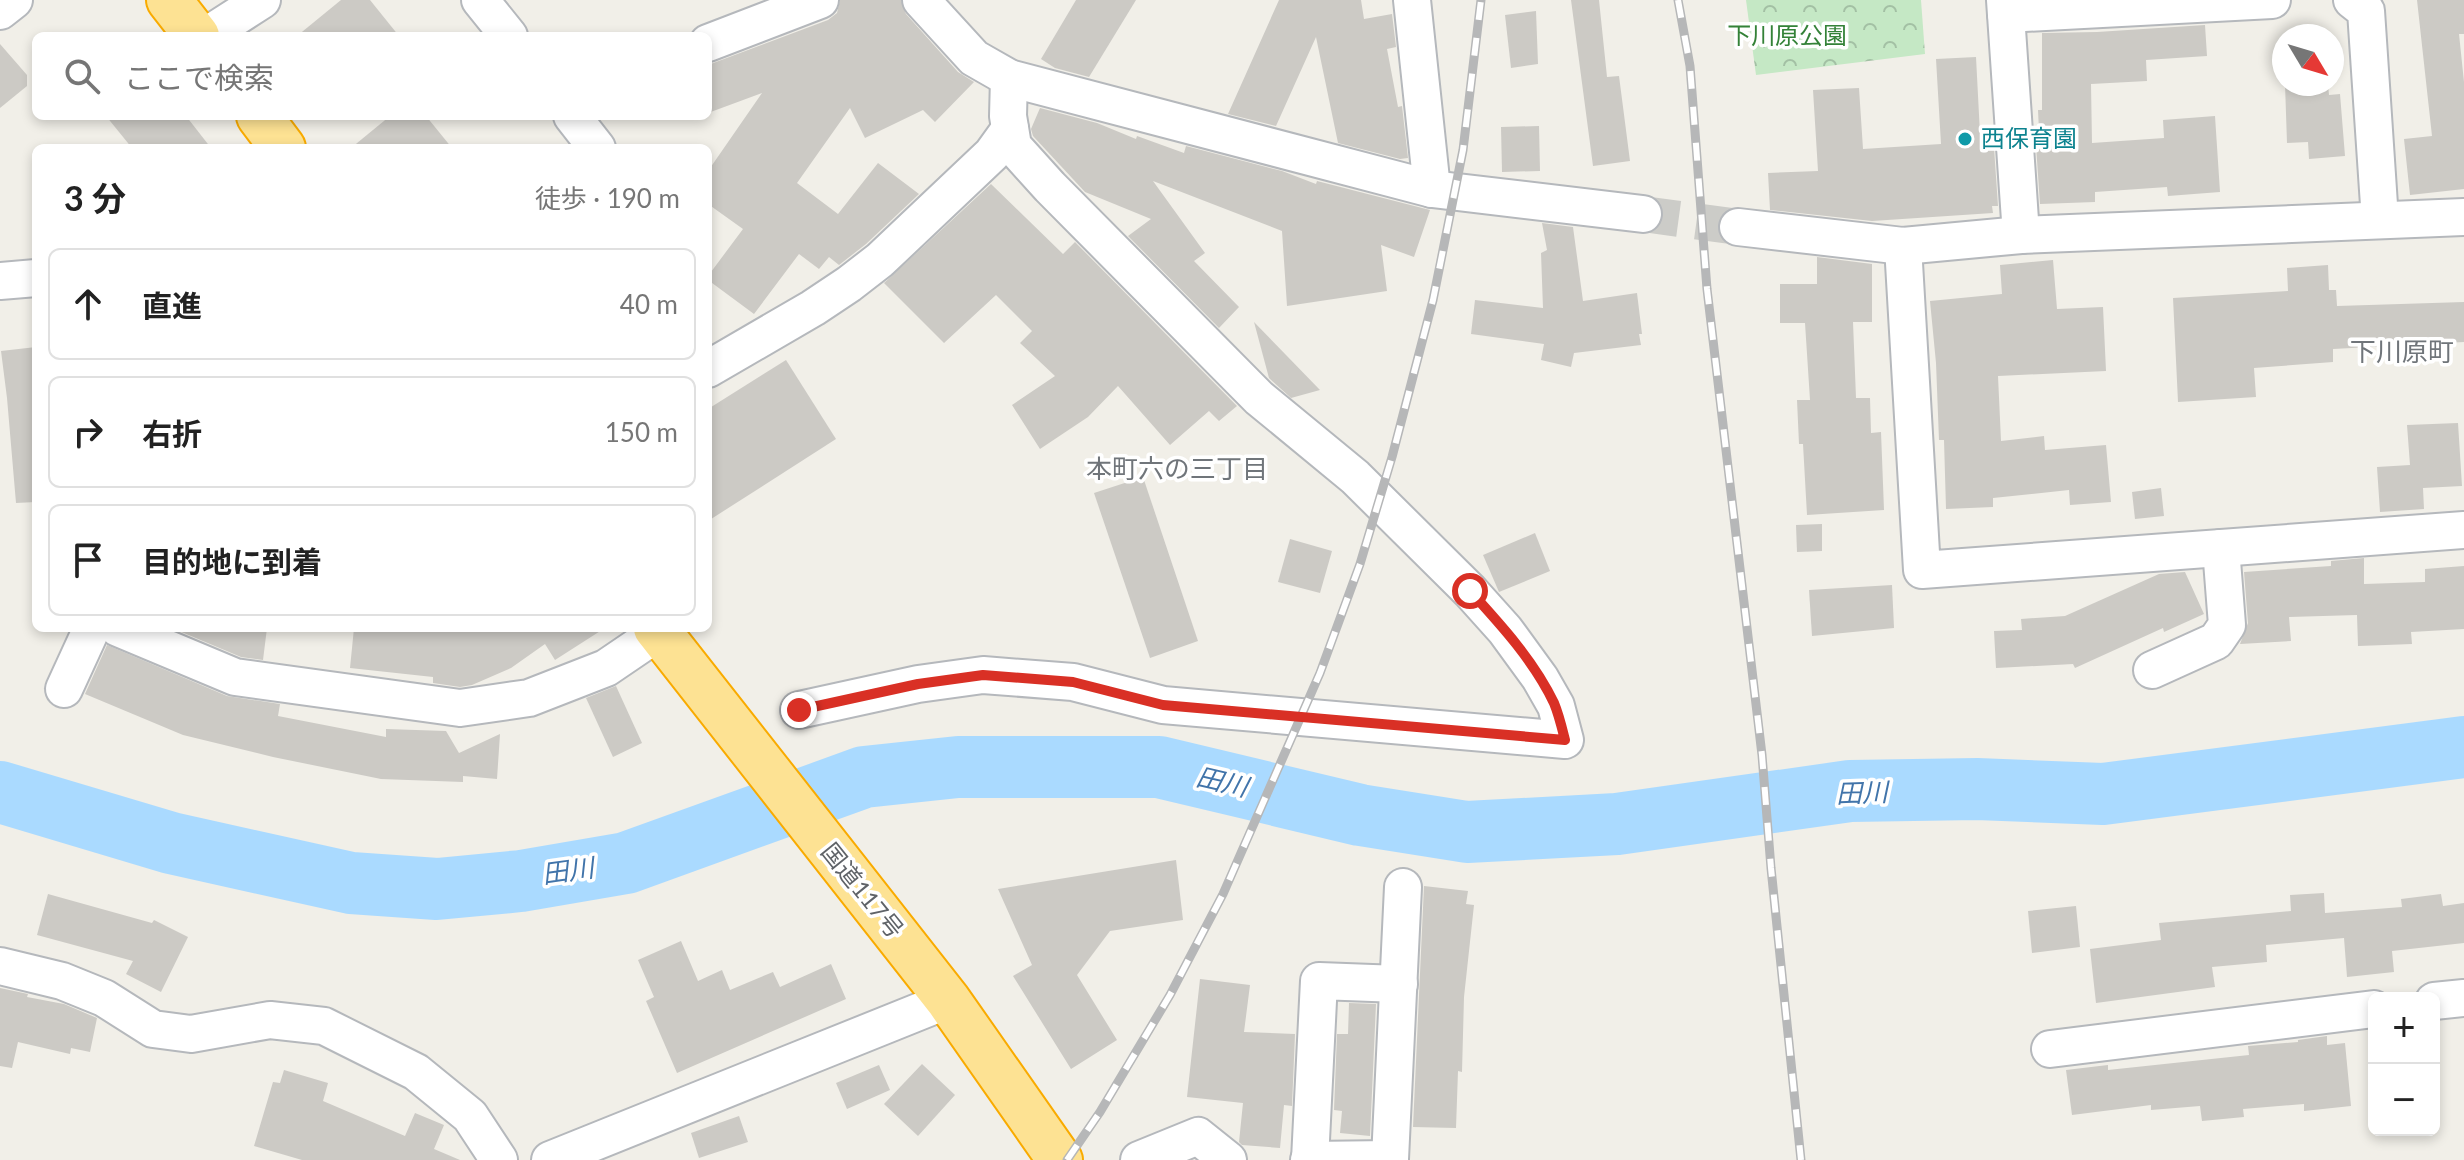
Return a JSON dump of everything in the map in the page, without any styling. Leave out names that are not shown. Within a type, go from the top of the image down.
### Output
[{"type":"highway","points":[[169,0],[194,32]]},
{"type":"highway","name":"国道117号","points":[[659,632],[948,1000],[1060,1160]]},
{"type":"street","points":[[0,11],[14,0]]},
{"type":"street","points":[[212,32],[262,0]]},
{"type":"street","points":[[480,0],[506,32]]},
{"type":"street","points":[[712,41],[820,0]]},
{"type":"street","points":[[921,0],[974,58],[1009,78],[1432,189],[1643,214]]},
{"type":"street","points":[[1412,0],[1432,189]]},
{"type":"street","points":[[2021,235],[2006,7],[2272,0]]},
{"type":"street","points":[[2352,0],[2366,11],[2380,220]]},
{"type":"street","points":[[799,710],[918,684],[983,675],[1073,682],[1163,705],[1565,740],[1556,706],[1540,678],[1505,630],[1470,591],[1355,477],[1259,398],[1061,199],[1013,146],[1009,78]]},
{"type":"street","points":[[575,120],[594,144]]},
{"type":"street","points":[[712,367],[813,308],[880,260],[992,154],[1010,129]]},
{"type":"street","points":[[1738,227],[1903,246],[2021,235],[2464,217]]},
{"type":"street","points":[[1903,246],[1922,570],[2464,530]]},
{"type":"street","points":[[0,281],[32,278]]},
{"type":"street","points":[[2152,670],[2216,641],[2227,625],[2221,548]]},
{"type":"street","points":[[64,689],[90,632]]},
{"type":"street","points":[[128,632],[235,677],[460,708],[529,698],[606,668],[654,632]]},
{"type":"street","points":[[1399,984],[1319,981],[1310,1160],[1390,1159],[1399,984],[1403,887]]},
{"type":"street","points":[[0,966],[62,981],[104,998],[153,1029],[191,1034],[270,1020],[324,1026],[416,1072],[470,1116],[499,1160]]},
{"type":"street","points":[[2440,1000],[2464,998]]},
{"type":"street","points":[[550,1160],[948,1000]]},
{"type":"street","points":[[2050,1049],[2368,1010]]},
{"type":"street","points":[[1139,1160],[1198,1136],[1228,1160]]},
{"type":"green space","name":"下川原公園","points":[[1746,0],[1921,0],[1925,54],[1756,75]]},
{"type":"building","points":[[341,0],[370,0],[396,32],[302,32]]},
{"type":"building","points":[[840,0],[901,0],[906,14],[958,72],[974,82],[935,122],[923,110],[865,138],[850,108],[797,183],[838,214],[878,163],[919,194],[839,265],[829,257],[819,269],[799,254],[754,314],[712,283],[712,271],[743,229],[712,207],[712,165],[762,93],[712,112],[712,64],[828,20],[837,13]]},
{"type":"building","points":[[1076,0],[1136,0],[1089,77],[1055,68],[1041,59]]},
{"type":"building","points":[[1279,0],[1361,0],[1364,19],[1392,14],[1396,47],[1387,49],[1398,107],[1402,106],[1408,158],[1400,159],[1338,143],[1316,37],[1276,126],[1228,114]]},
{"type":"building","points":[[1571,0],[1599,0],[1607,77],[1619,76],[1630,161],[1593,166]]},
{"type":"building","points":[[2417,0],[2464,0],[2464,34],[2459,34],[2464,82],[2464,189],[2410,195],[2404,139],[2432,136]]},
{"type":"building","points":[[1536,11],[1538,64],[1511,68],[1505,15]]},
{"type":"building","points":[[2205,25],[2207,56],[2146,60],[2147,81],[2091,84],[2092,143],[2164,138],[2163,120],[2215,116],[2220,192],[2168,196],[2167,187],[2095,192],[2095,202],[2040,204],[2035,131],[2039,131],[2038,110],[2042,110],[2042,33]]},
{"type":"building","points":[[0,44],[27,75],[27,86],[0,108]]},
{"type":"building","name":"西保育園","points":[[1976,57],[1980,134],[1993,133],[1998,206],[1992,206],[1993,213],[1872,221],[1770,210],[1768,173],[1818,171],[1813,90],[1859,88],[1863,149],[1941,144],[1936,59]]},
{"type":"building","points":[[2285,96],[2340,96],[2345,156],[2309,159],[2308,142],[2287,143]]},
{"type":"building","points":[[1040,108],[1097,123],[1136,139],[1137,136],[1184,153],[1186,146],[1282,171],[1316,184],[1317,181],[1430,210],[1414,257],[1381,245],[1387,291],[1287,306],[1282,231],[1153,181],[1205,253],[1194,261],[1239,307],[1219,328],[1128,236],[1151,219],[1085,192],[1033,136],[1031,129]]},
{"type":"building","points":[[109,120],[189,120],[208,144],[129,144]]},
{"type":"building","points":[[385,120],[429,120],[449,144],[356,144]]},
{"type":"building","points":[[1539,126],[1540,171],[1502,172],[1501,127]]},
{"type":"building","points":[[991,184],[1063,254],[1075,242],[1237,406],[1219,421],[1209,411],[1170,445],[1118,386],[1088,417],[1040,449],[1012,405],[1055,376],[1020,343],[1032,331],[996,295],[944,343],[884,283]]},
{"type":"building","points":[[1542,223],[1573,227],[1583,301],[1637,293],[1641,345],[1574,353],[1571,367],[1541,360],[1544,344],[1471,334],[1475,300],[1543,308],[1541,253],[1547,250]]},
{"type":"building","points":[[1817,257],[1872,264],[1872,322],[1853,322],[1856,398],[1870,398],[1871,433],[1881,432],[1884,510],[1807,515],[1797,400],[1810,400],[1805,323],[1780,323],[1780,284],[1817,284]]},
{"type":"building","points":[[2053,260],[2057,309],[2103,307],[2106,371],[1998,376],[2001,441],[2044,436],[2045,450],[2106,445],[2111,502],[2070,505],[2069,490],[1993,498],[1993,507],[1946,509],[1944,440],[1939,440],[1930,301],[2002,294],[2000,265]]},
{"type":"building","points":[[2328,265],[2329,290],[2336,290],[2337,306],[2464,302],[2464,342],[2333,349],[2333,362],[2254,368],[2256,397],[2178,402],[2173,298],[2288,291],[2287,268]]},
{"type":"building","points":[[1254,322],[1320,390],[1291,398],[1269,378]]},
{"type":"building","points":[[32,347],[32,502],[16,503],[1,351]]},
{"type":"building","points":[[786,360],[836,439],[712,518],[712,406]]},
{"type":"building","points":[[2458,423],[2462,486],[2423,488],[2424,509],[2380,512],[2377,467],[2410,465],[2407,425]]},
{"type":"building","points":[[1143,477],[1198,641],[1150,658],[1094,493]]},
{"type":"building","points":[[2161,488],[2164,516],[2135,519],[2132,492]]},
{"type":"building","points":[[1822,524],[1822,551],[1797,552],[1796,525]]},
{"type":"building","points":[[1535,533],[1550,571],[1499,592],[1483,555]]},
{"type":"building","points":[[1290,539],[1332,551],[1320,593],[1278,582]]},
{"type":"building","points":[[2364,558],[2364,584],[2425,582],[2425,569],[2464,566],[2464,629],[2411,632],[2412,644],[2358,646],[2357,615],[2289,617],[2291,641],[2240,644],[2248,623],[2244,572],[2331,566],[2331,561]]},
{"type":"building","points":[[2185,572],[2204,614],[2164,632],[2163,628],[2075,668],[2073,664],[1996,668],[1994,631],[2022,630],[2021,619],[2065,616],[2159,574]]},
{"type":"building","points":[[1892,585],[1894,628],[1812,636],[1809,590]]},
{"type":"building","points":[[182,632],[266,632],[263,660],[241,657]]},
{"type":"building","points":[[354,632],[599,632],[555,660],[545,644],[511,668],[460,687],[433,683],[433,677],[350,668]]},
{"type":"building","points":[[107,645],[227,696],[280,704],[278,716],[386,737],[386,729],[446,731],[459,753],[500,734],[497,779],[463,776],[463,782],[381,779],[183,735],[85,694]]},
{"type":"building","points":[[616,686],[642,743],[613,757],[586,698]]},
{"type":"building","points":[[1176,860],[1183,920],[1110,931],[1077,975],[1117,1040],[1071,1069],[1013,976],[1032,965],[998,889]]},
{"type":"building","points":[[1424,886],[1468,891],[1466,904],[1474,905],[1464,997],[1462,1072],[1458,1071],[1456,1128],[1413,1127]]},
{"type":"building","points":[[2324,893],[2325,913],[2402,907],[2401,899],[2441,894],[2443,906],[2464,903],[2464,943],[2392,951],[2394,972],[2347,977],[2344,938],[2266,945],[2267,962],[2212,967],[2215,987],[2096,1003],[2090,949],[2161,940],[2159,923],[2291,911],[2290,895]]},
{"type":"building","points":[[48,894],[152,923],[154,920],[188,937],[161,992],[126,974],[133,961],[37,935]]},
{"type":"building","points":[[2076,906],[2080,947],[2032,953],[2028,911]]},
{"type":"building","points":[[681,941],[698,981],[722,970],[730,990],[773,972],[780,987],[831,964],[846,999],[677,1073],[646,1001],[654,997],[638,960]]},
{"type":"building","points":[[1200,979],[1250,985],[1244,1032],[1295,1034],[1292,1106],[1284,1105],[1280,1148],[1242,1145],[1239,1142],[1243,1103],[1187,1097]]},
{"type":"building","points":[[0,988],[64,1004],[97,1018],[90,1052],[71,1048],[70,1054],[18,1042],[12,1068],[0,1066]]},
{"type":"building","points":[[1349,1003],[1376,1004],[1370,1136],[1340,1133],[1342,1111],[1334,1110],[1337,1034],[1348,1034]]},
{"type":"building","points":[[2327,1036],[2327,1045],[2345,1043],[2351,1106],[2304,1111],[2304,1104],[2243,1109],[2244,1117],[2202,1121],[2200,1106],[2151,1110],[2151,1105],[2072,1115],[2066,1070],[2108,1065],[2108,1070],[2249,1055],[2248,1046]]},
{"type":"building","points":[[922,1064],[955,1095],[918,1136],[884,1104]]},
{"type":"building","points":[[879,1065],[890,1090],[847,1109],[836,1083]]},
{"type":"building","points":[[284,1070],[328,1083],[323,1101],[405,1136],[415,1113],[444,1125],[434,1149],[460,1160],[302,1160],[254,1146],[273,1082],[280,1083]]},
{"type":"building","points":[[739,1116],[748,1142],[699,1158],[691,1133]]},
{"type":"waterway","name":"田川","points":[[0,792],[171,843],[351,883],[437,889],[521,881],[626,863],[864,777],[958,767],[1159,767],[1360,815],[1467,832],[1617,824],[1850,791],[1977,789],[2103,794],[2464,747]]},
{"type":"tunnel","points":[[1643,214],[1738,227]]},
{"type":"railway","points":[[1067,1160],[1100,1112],[1170,995],[1223,894],[1320,673],[1360,564],[1433,300],[1463,150],[1481,0]]},
{"type":"railway","points":[[1678,0],[1690,66],[1707,289],[1762,755],[1801,1160]]},
{"type":"place","name":"西保育園","points":[[1965,139]]},
{"type":"district","name":"下川原町","points":[[2402,352]]},
{"type":"district","name":"本町六の三丁目","points":[[1177,469]]},
{"type":"route","points":[[799,710],[918,684],[983,675],[1073,682],[1163,705],[1565,740],[1556,706],[1540,678],[1505,630],[1470,591]]}]
